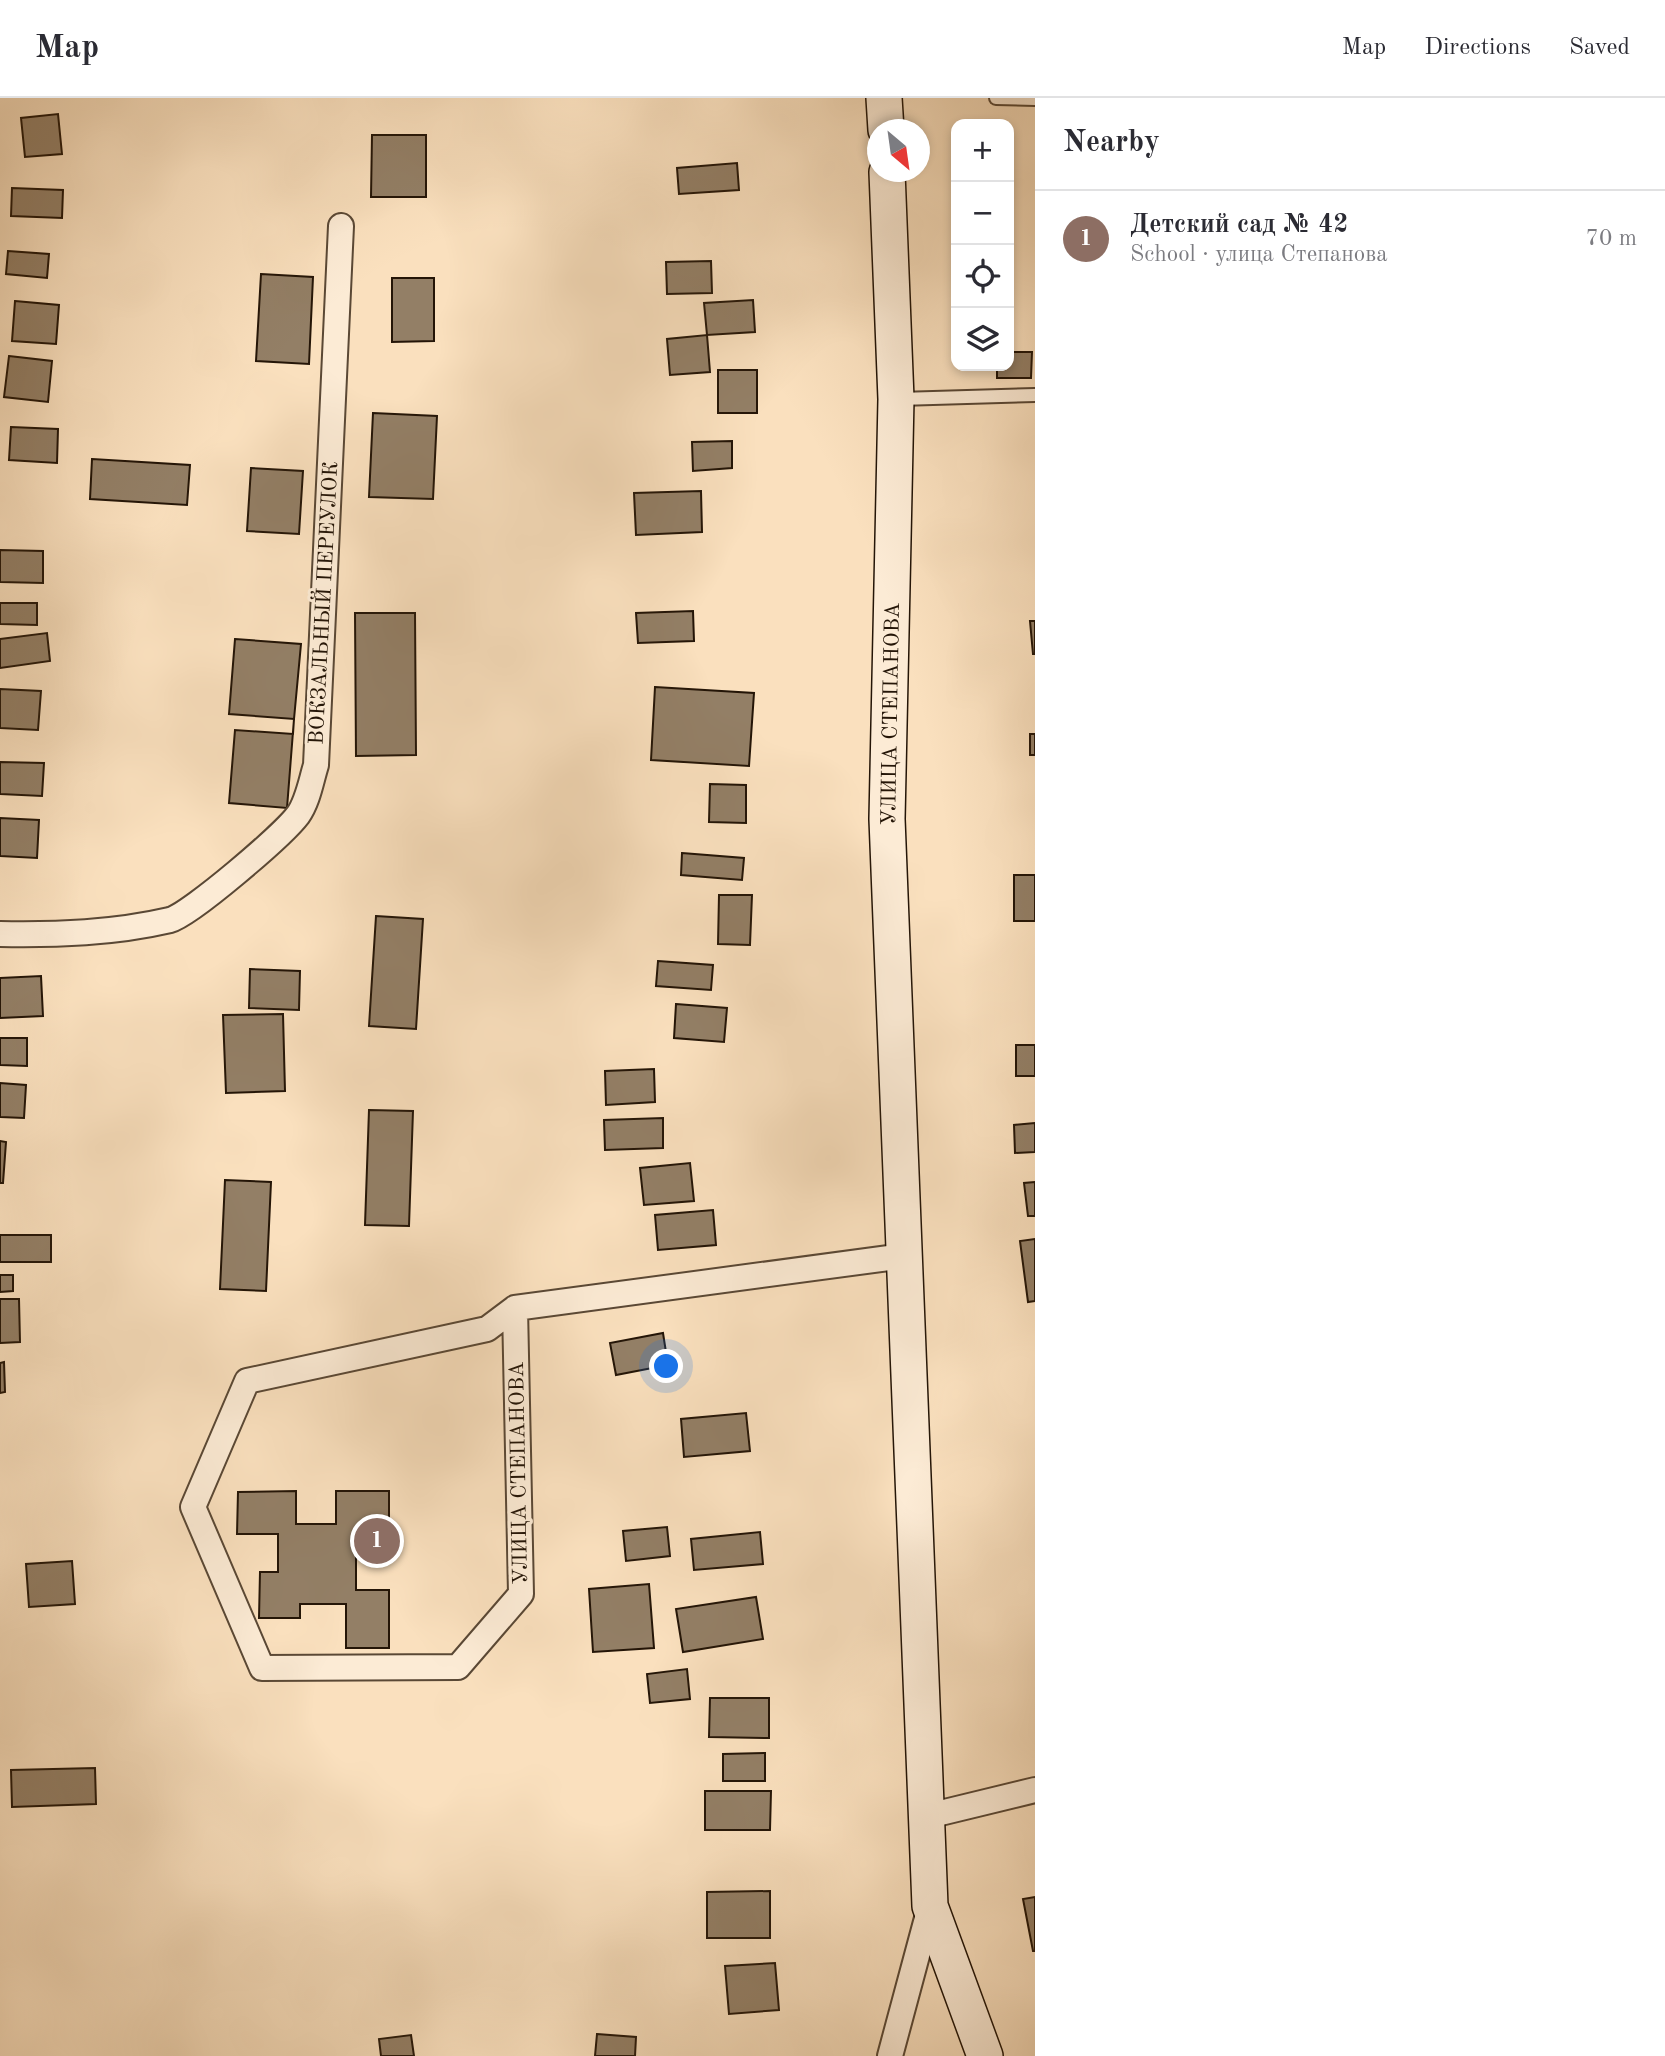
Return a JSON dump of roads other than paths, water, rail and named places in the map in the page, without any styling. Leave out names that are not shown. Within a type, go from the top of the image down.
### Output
[{"type":"street","points":[[884,98],[885,119]]},
{"type":"street","name":"УЛИЦА СТЕПАНОВА","points":[[887,182],[896,399],[887,819],[930,1906],[985,2056]]},
{"type":"street","name":"ВОКЗАЛЬНЫЙ ПЕРЕУЛОК","points":[[0,934],[67,935],[173,919],[210,893],[298,815],[309,793],[316,765],[341,226]]},
{"type":"street","name":"УЛИЦА СТЕПАНОВА","points":[[515,1308],[521,1594],[458,1667],[262,1668],[193,1507],[247,1381],[487,1329],[515,1308],[904,1256]]},
{"type":"street","points":[[928,1815],[1035,1790]]},
{"type":"street","points":[[890,2056],[930,1906]]},
{"type":"lane","points":[[996,98],[1035,99]]},
{"type":"lane","points":[[896,399],[1035,395]]},
{"type":"place","name":"Детский сад № 42","points":[[377,1541]]}]
